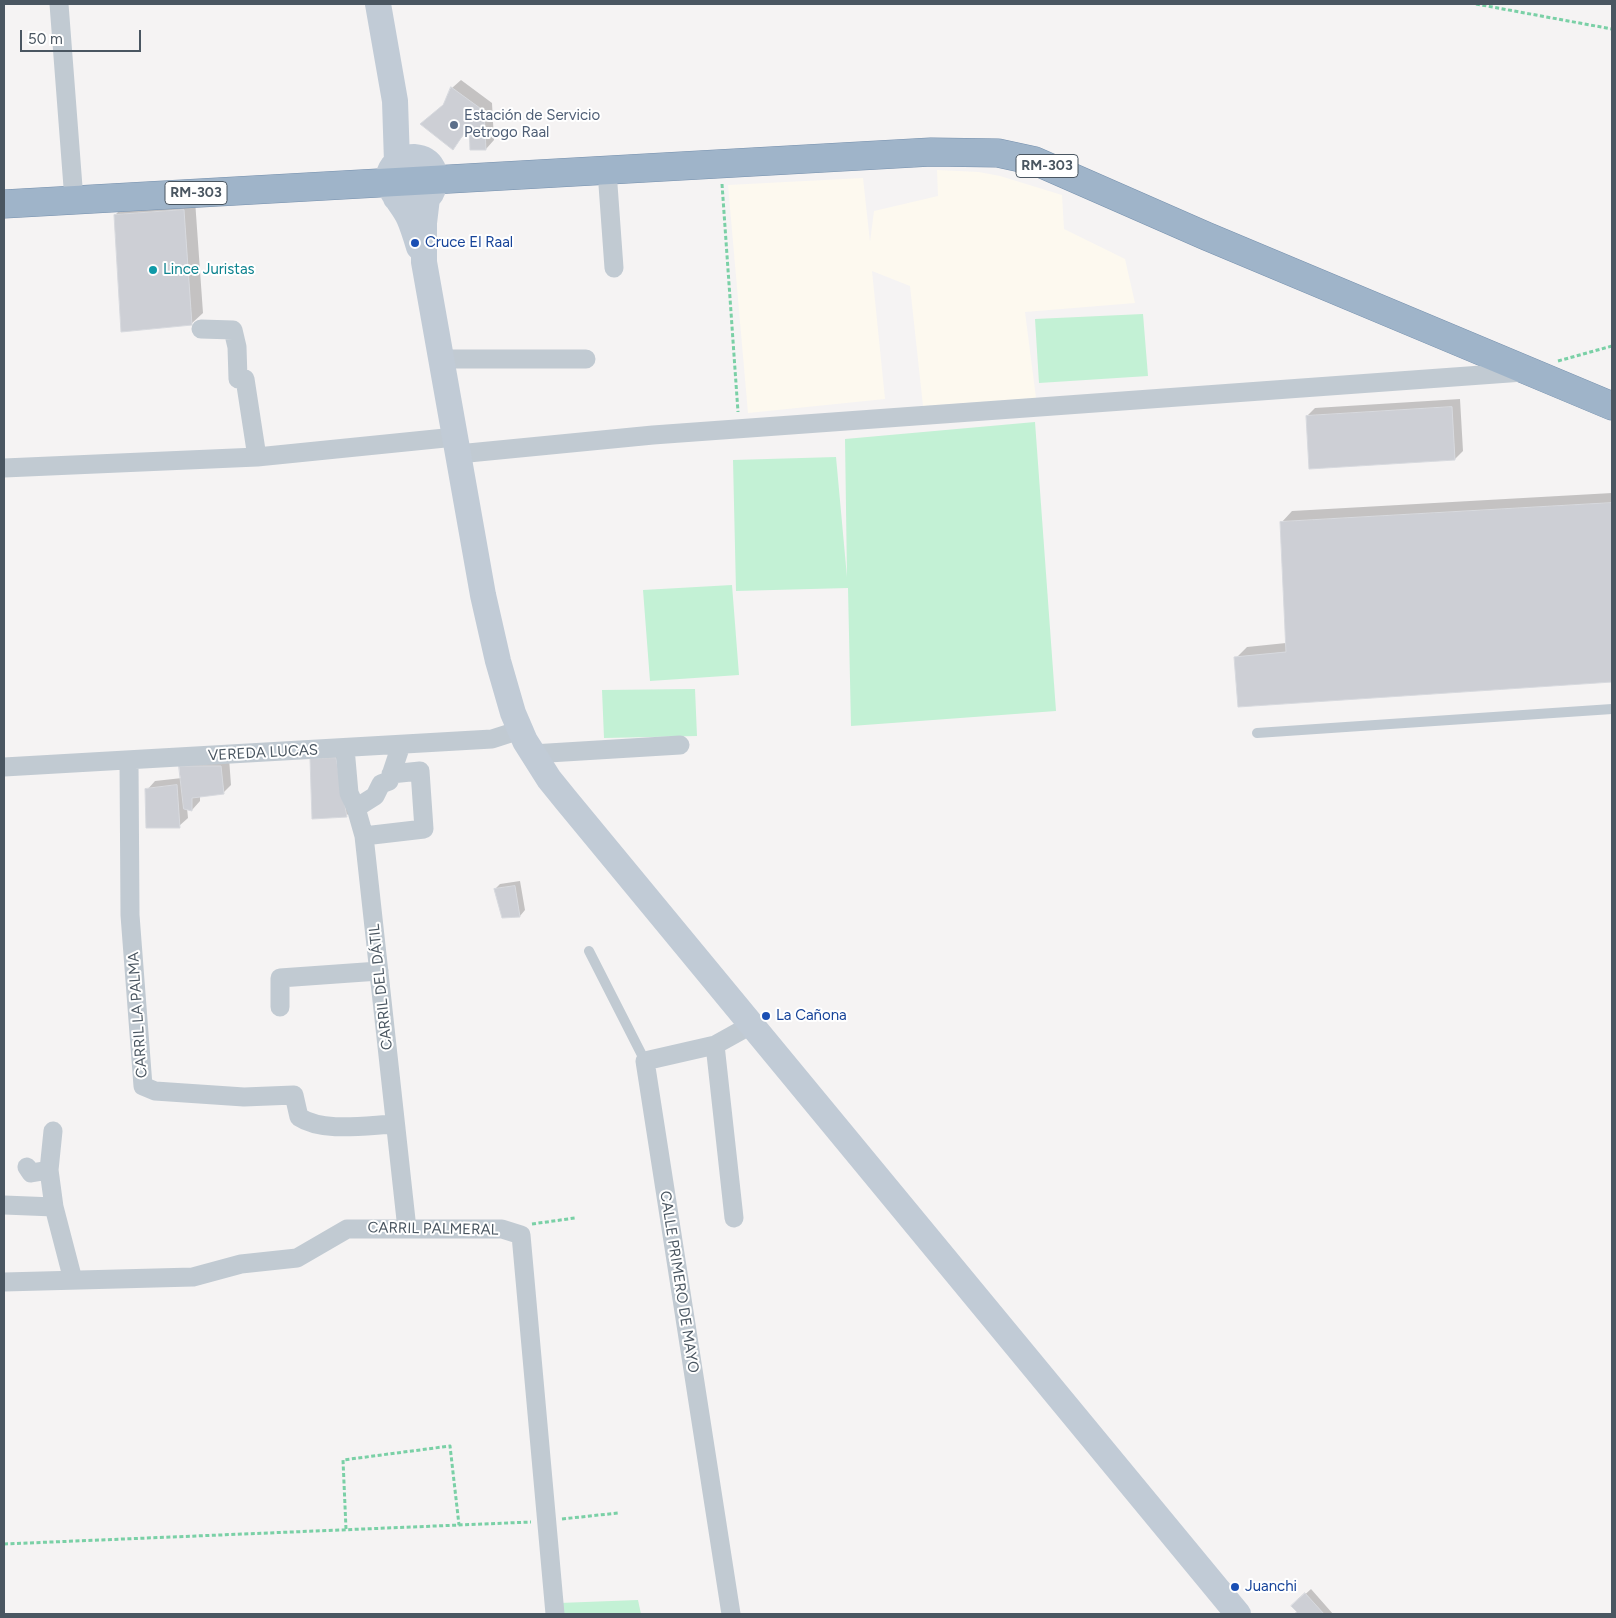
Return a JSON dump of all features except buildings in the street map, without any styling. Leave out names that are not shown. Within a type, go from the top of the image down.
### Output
[{"type":"highway","name":"RM-303","points":[[4,204],[931,152],[998,153],[1035,161],[1206,236],[1612,406]]},
{"type":"main road","points":[[378,4],[395,101],[394,181],[424,262],[456,446],[489,620],[502,676],[520,730],[532,754],[566,800],[1238,1614]]},
{"type":"main road","points":[[395,101],[429,180],[424,231],[424,262]]},
{"type":"street","points":[[59,4],[74,200]]},
{"type":"street","points":[[607,171],[614,268]]},
{"type":"street","points":[[201,329],[233,330],[237,347],[238,379],[245,379],[257,458]]},
{"type":"street","points":[[442,359],[586,359]]},
{"type":"street","points":[[4,468],[257,458],[643,436],[1530,372]]},
{"type":"street","name":"VEREDA LUCAS","points":[[4,767],[492,739],[520,730]]},
{"type":"street","points":[[356,808],[375,796],[380,784],[389,781],[401,745]]},
{"type":"street","points":[[532,754],[680,745]]},
{"type":"street","name":"CARRIL DEL DÁTIL","points":[[345,748],[349,793],[356,808],[364,836],[406,1229]]},
{"type":"street","name":"CARRIL LA PALMA","points":[[129,761],[130,915],[143,1086],[155,1091],[244,1097],[294,1095],[299,1117],[307,1122],[325,1126],[395,1124]]},
{"type":"street","points":[[364,836],[424,829],[420,771],[391,774]]},
{"type":"street","points":[[280,1007],[280,978],[379,971]]},
{"type":"street","points":[[645,1061],[715,1045],[751,1025]]},
{"type":"street","points":[[715,1045],[734,1218]]},
{"type":"street","name":"CALLE PRIMERO DE MAYO","points":[[645,1061],[731,1614]]},
{"type":"street","points":[[53,1131],[49,1170],[54,1207],[73,1280]]},
{"type":"street","points":[[27,1167],[31,1173],[49,1170]]},
{"type":"street","points":[[4,1205],[54,1207]]},
{"type":"street","name":"CARRIL PALMERAL","points":[[4,1282],[193,1277],[241,1264],[297,1258],[347,1229],[502,1229],[521,1235],[555,1614]]},
{"type":"lane","points":[[1257,733],[1612,709]]},
{"type":"lane","points":[[589,951],[645,1061]]},
{"type":"path","points":[[1476,4],[1612,29]]},
{"type":"path","points":[[721,163],[739,428]]},
{"type":"path","points":[[1530,372],[1568,357],[1612,346]]},
{"type":"path","points":[[502,1229],[575,1218]]},
{"type":"path","points":[[346,1529],[343,1460],[450,1446],[458,1525]]},
{"type":"path","points":[[4,1544],[546,1521],[618,1513]]},
{"type":"shaded area","points":[[937,170],[979,172],[1000,176],[1062,195],[1064,229],[1125,259],[1135,303],[1025,312],[1036,398],[923,406],[910,286],[872,271],[885,399],[748,413],[728,185],[863,178],[870,242],[874,211],[938,196]]},
{"type":"green space","points":[[1143,314],[1148,376],[1039,383],[1035,319]]},
{"type":"green space","points":[[1035,422],[1056,711],[851,726],[848,588],[736,591],[733,460],[836,457],[847,577],[845,439]]},
{"type":"green space","points":[[732,585],[739,675],[650,681],[643,590]]},
{"type":"green space","points":[[695,689],[697,736],[604,738],[602,690]]},
{"type":"green space","points":[[638,1600],[641,1614],[560,1614],[559,1603]]},
{"type":"place","name":"Estación de Servicio Petrogo Raal","points":[[454,125]]},
{"type":"place","name":"Cruce El Raal","points":[[415,243]]},
{"type":"place","name":"Lince Juristas","points":[[153,270]]},
{"type":"place","name":"La Cañona","points":[[766,1016]]},
{"type":"place","name":"Juanchi","points":[[1235,1587]]}]
